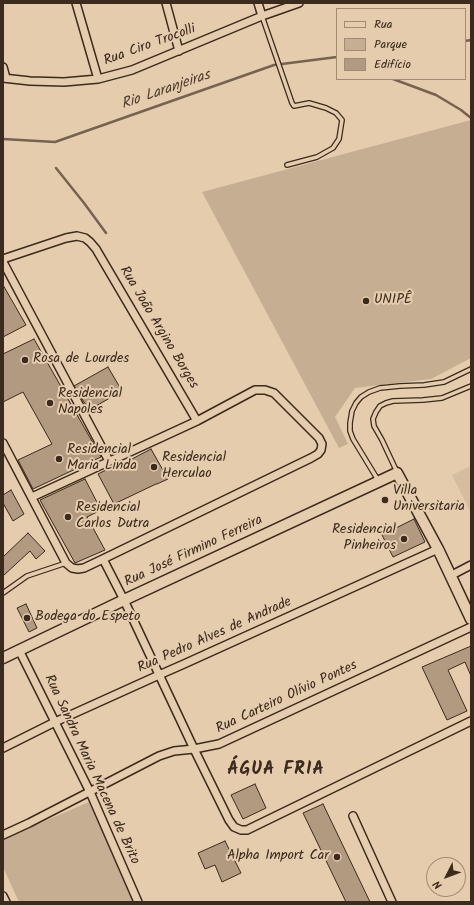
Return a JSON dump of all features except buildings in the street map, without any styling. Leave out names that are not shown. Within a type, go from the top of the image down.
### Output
[{"type":"main road","name":"Rua José Firmino Ferreira","points":[[3,658],[124,600],[398,473]]},
{"type":"main road","points":[[398,473],[438,550],[471,619]]},
{"type":"street","points":[[76,3],[98,79]]},
{"type":"street","points":[[166,3],[179,51]]},
{"type":"street","points":[[258,3],[262,16]]},
{"type":"street","name":"Rua Ciro Trocolli","points":[[5,78],[30,81],[64,82],[98,79],[132,70],[262,16],[299,3]]},
{"type":"street","points":[[3,67],[5,78]]},
{"type":"street","name":"Rua João Argino Borges","points":[[3,261],[66,238],[77,236],[85,238],[96,249],[197,420]]},
{"type":"street","points":[[3,261],[109,461]]},
{"type":"street","points":[[3,443],[66,563],[72,568],[78,569],[84,568],[104,559],[311,458],[318,454],[321,450],[322,444],[319,438],[274,393],[264,390],[255,390],[197,420],[32,497]]},
{"type":"street","name":"Rua Pedro Alves de Andrade","points":[[3,748],[55,722],[438,550]]},
{"type":"street","points":[[104,559],[194,749],[229,820],[234,827],[241,830],[247,830],[471,721]]},
{"type":"street","points":[[450,576],[471,565]]},
{"type":"street","name":"Rua Carteiro Olívio Pontes","points":[[3,835],[29,824],[159,756],[174,751],[219,744],[471,627]]},
{"type":"street","name":"Rua Sandra Maria Macena de Brito","points":[[19,650],[90,792],[138,902]]},
{"type":"street","points":[[353,816],[392,902]]},
{"type":"street","points":[[3,896],[6,902]]},
{"type":"lane","points":[[262,16],[281,74],[294,106],[309,103],[320,106],[336,113],[342,120],[339,140],[333,148],[317,156],[287,165]]},
{"type":"lane","points":[[379,481],[353,439],[350,431],[352,411],[356,403],[361,397],[369,392],[380,388],[444,382],[471,369]]},
{"type":"lane","points":[[398,473],[374,426],[376,412],[380,406],[393,401],[442,398],[471,386]]},
{"type":"lane","points":[[3,593],[27,576],[66,563]]},
{"type":"shaded area","points":[[471,466],[471,513],[452,475]]},
{"type":"green space","name":"UNIPÊ","points":[[471,120],[471,358],[431,379],[355,388],[335,417],[348,444],[339,448],[202,192]]},
{"type":"green space","points":[[89,802],[134,902],[19,902],[3,867],[3,839]]},
{"type":"waterway","name":"Rio Laranjeiras","points":[[466,41],[471,40]]},
{"type":"waterway","name":"Rio Laranjeiras","points":[[3,139],[55,142],[274,65],[336,57]]},
{"type":"waterway","points":[[396,80],[436,95],[471,118]]},
{"type":"waterway","points":[[56,168],[106,233]]},
{"type":"place","name":"UNIPÊ","points":[[366,301]]},
{"type":"place","name":"Rosa de Lourdes","points":[[25,360]]},
{"type":"place","name":"Residencial Napoles","points":[[50,403]]},
{"type":"place","name":"Residencial Maria Linda","points":[[59,459]]},
{"type":"place","name":"Residencial Herculao","points":[[154,467]]},
{"type":"place","name":"Villa Universitaria","points":[[385,500]]},
{"type":"place","name":"Residencial Carlos Dutra","points":[[68,517]]},
{"type":"place","name":"Residencial Pinheiros","points":[[404,539]]},
{"type":"place","name":"Bodega do Espeto","points":[[27,618]]},
{"type":"place","name":"Alpha Import Car","points":[[337,857]]},
{"type":"district","name":"ÁGUA FRIA","points":[[276,771]]}]
